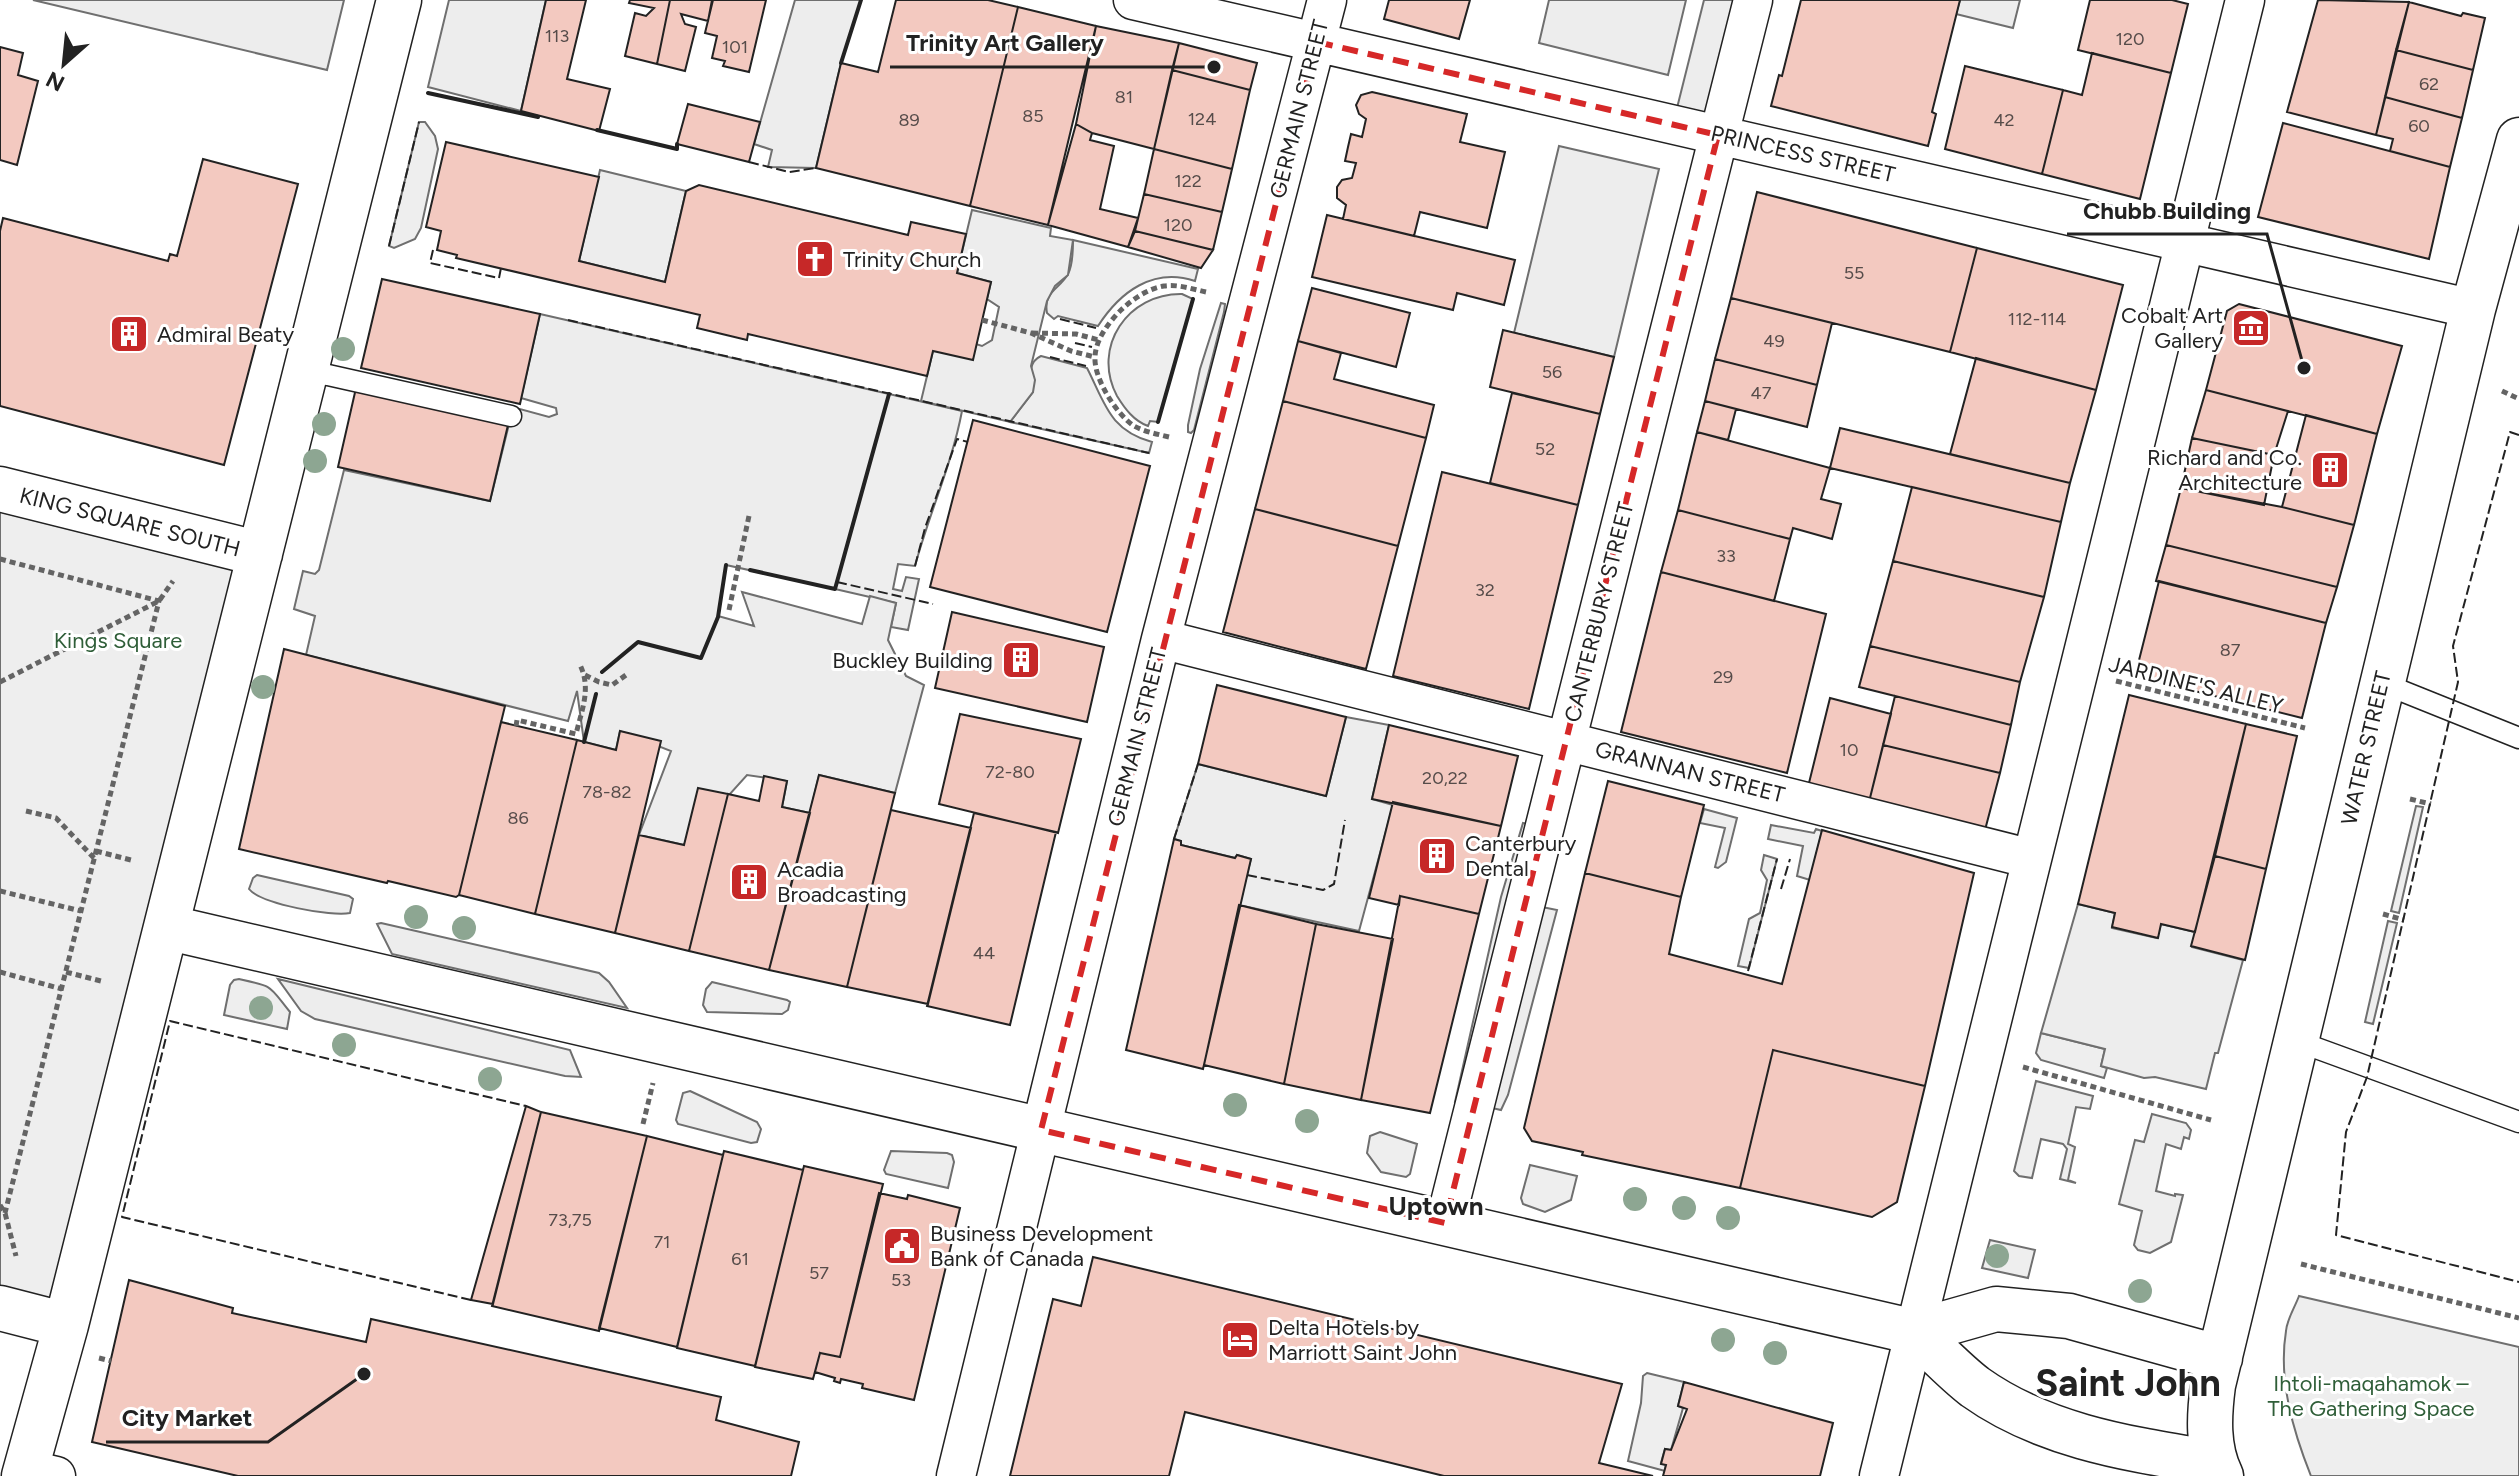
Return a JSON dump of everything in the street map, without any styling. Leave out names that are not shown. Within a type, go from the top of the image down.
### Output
[{"type":"street","points":[[35,1474],[66,1325],[399,0]]},
{"type":"street","name":"PRINCESS STREET","points":[[1133,0],[2473,309]]},
{"type":"street","name":"GERMAIN STREET","points":[[956,1476],[1161,639],[1327,0]]},
{"type":"street","name":"CANTERBURY STREET","points":[[1445,1223],[1753,0]]},
{"type":"street","points":[[1879,1476],[2245,0]]},
{"type":"street","name":"WATER STREET","points":[[2218,1470],[2210,1409],[2220,1358],[2473,309],[2519,140]]},
{"type":"street","name":"KING SQUARE SOUTH","points":[[0,489],[260,554]]},
{"type":"street","name":"GRANNAN STREET","points":[[1161,639],[2032,859]]},
{"type":"street","points":[[166,927],[1915,1332],[1996,1309],[2069,1316],[2220,1358]]},
{"type":"street","points":[[0,1308],[66,1325]]},
{"type":"street","points":[[1915,1332],[1973,1386],[2015,1412],[2069,1434],[2218,1470]]},
{"type":"lane","points":[[305,372],[511,416]]},
{"type":"lane","points":[[2382,683],[2519,738]]},
{"type":"lane","points":[[2297,1041],[2519,1122]]},
{"type":"path","points":[[1169,437],[1144,431],[1119,412],[1105,390],[1095,357],[1099,340],[1126,306],[1152,289],[1181,286],[1206,292]]},
{"type":"path","points":[[982,320],[1031,333],[1071,351],[1095,357]]},
{"type":"path","points":[[1031,333],[1076,334],[1099,340]]},
{"type":"path","points":[[2502,391],[2519,399]]},
{"type":"path","points":[[729,610],[749,516]]},
{"type":"path","points":[[0,559],[159,601]]},
{"type":"path","points":[[3,1212],[159,601],[173,581]]},
{"type":"path","points":[[0,682],[159,601]]},
{"type":"path","points":[[516,726],[517,720],[576,734],[588,688],[579,663]]},
{"type":"path","name":"JARDINE'S ALLEY","points":[[2079,672],[2305,728]]},
{"type":"path","points":[[585,675],[612,685],[626,675]]},
{"type":"path","points":[[2410,799],[2431,804]]},
{"type":"path","points":[[26,811],[56,818],[94,859]]},
{"type":"path","points":[[96,851],[131,860]]},
{"type":"path","points":[[0,891],[81,911]]},
{"type":"path","points":[[2383,914],[2404,920]]},
{"type":"path","points":[[0,972],[62,989]]},
{"type":"path","points":[[66,972],[101,981]]},
{"type":"path","points":[[1984,1056],[2211,1120]]},
{"type":"path","points":[[643,1124],[653,1082]]},
{"type":"path","points":[[0,1205],[16,1256]]},
{"type":"path","points":[[2301,1264],[2519,1318]]},
{"type":"highlighted area","points":[[1317,42],[1718,135],[1445,1223],[1041,1130]]},
{"type":"green space","points":[[419,122],[425,122],[435,136],[438,149],[421,228],[415,239],[394,248],[389,246]]},
{"type":"green space","points":[[1073,240],[1198,269],[1195,281],[1165,277],[1139,286],[1127,293],[1098,326],[1058,316],[1054,319],[1047,313],[1047,300],[1070,270]]},
{"type":"green space","points":[[1182,294],[1193,299],[1158,422],[1150,421],[1148,426],[1130,414],[1117,396],[1110,378],[1112,342],[1131,313],[1145,303],[1163,296]]},
{"type":"green space","points":[[1221,303],[1225,304],[1224,312],[1191,433],[1188,432],[1188,425],[1200,369]]},
{"type":"green space","points":[[1041,356],[1087,368],[1117,423],[1152,442],[1149,453],[1010,422],[1033,392],[1032,367]]},
{"type":"green space","points":[[889,394],[962,411],[915,566],[898,564],[893,589],[902,591],[906,577],[919,579],[908,630],[891,627],[896,603],[835,589]]},
{"type":"green space","name":"Kings Square","points":[[0,489],[260,554],[66,1325],[0,1308]]},
{"type":"green space","points":[[2416,806],[2423,807],[2399,913],[2391,911]]},
{"type":"green space","points":[[1704,809],[1737,818],[1726,862],[1718,868],[1715,867],[1725,828],[1700,823]]},
{"type":"green space","points":[[1771,825],[1814,833],[1816,829],[1822,831],[1810,880],[1797,876],[1803,846],[1768,839]]},
{"type":"green space","points":[[1764,855],[1777,859],[1749,968],[1738,966],[1749,919],[1760,913],[1767,880],[1761,870]]},
{"type":"green space","points":[[257,875],[349,896],[353,899],[350,913],[313,911],[267,900],[249,889]]},
{"type":"green space","points":[[2388,921],[2397,923],[2373,1024],[2365,1022]]},
{"type":"green space","points":[[239,979],[265,986],[274,992],[290,1012],[287,1029],[224,1015],[230,985]]},
{"type":"green space","points":[[712,982],[787,1000],[790,1002],[788,1010],[782,1014],[707,1012],[703,1005],[706,989]]},
{"type":"green space","points":[[2041,1033],[2105,1049],[2101,1066],[2107,1068],[2104,1078],[2041,1060],[2036,1053]]},
{"type":"green space","points":[[2036,1081],[2093,1096],[2090,1109],[2076,1107],[2068,1144],[2075,1147],[2068,1180],[2076,1183],[2060,1179],[2067,1149],[2063,1144],[2041,1139],[2032,1178],[2019,1176],[2014,1171]]},
{"type":"green space","points":[[690,1091],[757,1122],[761,1129],[757,1142],[678,1124],[676,1120],[683,1093]]},
{"type":"green space","points":[[2152,1114],[2186,1123],[2191,1130],[2189,1139],[2184,1137],[2181,1149],[2166,1144],[2156,1191],[2183,1195],[2171,1242],[2150,1253],[2138,1250],[2134,1245],[2142,1211],[2119,1204],[2135,1140],[2144,1142]]},
{"type":"green space","points":[[1380,1132],[1417,1144],[1410,1174],[1406,1177],[1381,1172],[1367,1153],[1370,1136]]},
{"type":"green space","points":[[891,1151],[952,1155],[954,1162],[948,1188],[886,1174],[884,1170]]},
{"type":"green space","points":[[1530,1165],[1577,1176],[1571,1200],[1545,1212],[1523,1204],[1521,1198]]},
{"type":"green space","points":[[1990,1240],[2035,1250],[2028,1278],[1982,1268]]},
{"type":"green space","name":"Ihtoli-maqahamok – The Gathering Space","points":[[2299,1296],[2519,1347],[2519,1476],[2311,1476],[2293,1423],[2284,1368],[2287,1327]]},
{"type":"green space","points":[[1647,1373],[1684,1382],[1678,1406],[1683,1408],[1671,1450],[1665,1449],[1661,1463],[1666,1465],[1665,1471],[1628,1461],[1641,1403],[1643,1376]]},
{"type":"shaded area","points":[[33,0],[344,0],[327,70]]},
{"type":"shaded area","points":[[449,0],[546,0],[521,111],[428,87]]},
{"type":"shaded area","points":[[795,0],[861,0],[841,63],[816,168],[768,167],[772,150],[754,144]]},
{"type":"shaded area","points":[[1549,0],[1686,0],[1668,75],[1539,43]]},
{"type":"shaded area","points":[[1704,0],[1753,0],[1718,135],[1673,124]]},
{"type":"shaded area","points":[[1960,0],[2020,0],[2013,28],[1956,14]]},
{"type":"shaded area","points":[[1559,146],[1659,169],[1614,357],[1514,333]]},
{"type":"shaded area","points":[[600,170],[686,191],[665,282],[579,261]]},
{"type":"shaded area","points":[[972,210],[1051,228],[1050,236],[1073,240],[1068,275],[1055,286],[1047,301],[1031,366],[1035,380],[1033,392],[1010,422],[921,401],[933,351],[976,344],[982,346],[992,340],[999,307],[987,299],[991,282],[957,273]]},
{"type":"shaded area","points":[[540,314],[889,394],[835,589],[726,565],[718,616],[754,626],[742,592],[862,624],[870,596],[896,603],[888,640],[906,676],[924,685],[895,793],[819,775],[810,813],[782,807],[787,781],[747,775],[684,845],[639,835],[671,751],[620,731],[616,750],[584,742],[577,691],[568,721],[306,655],[315,616],[294,609],[303,571],[315,574],[319,570],[344,470],[490,501],[511,416],[520,409],[549,417],[557,414],[556,408],[521,398]]},
{"type":"shaded area","points":[[1346,717],[1389,725],[1372,799],[1393,805],[1359,931],[1239,905],[1251,859],[1181,845],[1181,841],[1174,839],[1198,764],[1326,796]]},
{"type":"shaded area","points":[[1523,823],[1535,825],[1467,1105],[1455,1102],[1501,897]]},
{"type":"shaded area","points":[[2078,904],[2115,913],[2112,928],[2157,938],[2161,924],[2195,932],[2192,947],[2243,960],[2206,1089],[2155,1077],[2144,1078],[2101,1066],[2105,1049],[2041,1033]]},
{"type":"shaded area","points":[[1542,907],[1557,910],[1508,1095],[1501,1110],[1492,1108]]},
{"type":"shaded area","points":[[377,924],[599,973],[627,1008],[392,954]]},
{"type":"shaded area","points":[[278,979],[570,1050],[581,1077],[565,1076],[315,1019],[301,1011]]},
{"type":"building","points":[[546,0],[586,0],[567,79],[610,89],[599,131],[521,111]]},
{"type":"building","points":[[630,0],[670,0],[657,64],[625,56],[635,13],[646,16],[654,8],[629,3]]},
{"type":"building","points":[[670,0],[712,0],[708,21],[681,14],[685,24],[696,27],[685,71],[657,64]]},
{"type":"building","points":[[713,0],[766,0],[749,72],[723,66],[725,61],[712,58],[717,36],[705,33]]},
{"type":"building","points":[[896,0],[988,0],[1018,7],[970,206],[816,168],[841,63],[878,72]]},
{"type":"building","points":[[1389,0],[1470,0],[1459,39],[1384,19]]},
{"type":"building","points":[[1801,0],[1960,0],[1932,112],[1936,114],[1928,146],[1771,106],[1779,75],[1782,76]]},
{"type":"building","points":[[2090,0],[2172,0],[2188,4],[2171,73],[2078,50]]},
{"type":"building","points":[[2318,0],[2409,2],[2376,135],[2287,112]]},
{"type":"building","points":[[2409,2],[2461,16],[2463,13],[2485,18],[2473,70],[2396,50]]},
{"type":"building","points":[[1018,7],[1096,26],[1048,225],[970,206]]},
{"type":"building","points":[[1096,26],[1179,43],[1154,149],[1092,133],[1076,124]]},
{"type":"building","points":[[1179,43],[1257,63],[1250,90],[1172,70]]},
{"type":"building","points":[[0,47],[23,53],[18,75],[38,81],[17,165],[0,160]]},
{"type":"building","points":[[2396,50],[2473,70],[2462,118],[2385,97]]},
{"type":"building","points":[[2092,53],[2171,73],[2140,199],[2042,174],[2063,90],[2082,95]]},
{"type":"building","points":[[1965,66],[2063,90],[2042,174],[1945,149]]},
{"type":"building","points":[[1172,70],[1250,90],[1232,169],[1154,149]]},
{"type":"building","points":[[1372,92],[1467,114],[1460,142],[1505,152],[1487,228],[1420,212],[1414,236],[1343,219],[1346,205],[1337,198],[1337,187],[1342,180],[1352,178],[1356,163],[1345,161],[1351,134],[1362,137],[1366,119],[1359,114],[1356,105],[1361,95]]},
{"type":"building","points":[[2385,97],[2462,118],[2450,167],[2390,151],[2393,139],[2376,135]]},
{"type":"building","points":[[688,104],[760,122],[749,162],[677,144]]},
{"type":"building","points":[[2283,123],[2450,167],[2429,259],[2258,217]]},
{"type":"building","points":[[1076,124],[1092,133],[1090,140],[1114,146],[1100,209],[1138,218],[1128,247],[1048,225]]},
{"type":"building","name":"Trinity Church","points":[[446,142],[599,177],[579,261],[665,282],[686,191],[699,185],[908,235],[911,222],[966,234],[957,273],[991,282],[973,360],[933,351],[927,376],[748,334],[747,340],[697,328],[700,315],[456,258],[457,255],[437,250],[441,231],[426,227]]},
{"type":"building","points":[[1154,149],[1232,169],[1222,212],[1144,194]]},
{"type":"building","name":"Admiral Beaty","points":[[203,159],[298,184],[224,465],[0,406],[0,231],[3,218],[168,261],[170,254],[177,256]]},
{"type":"building","points":[[1757,192],[1977,248],[1950,352],[1731,298]]},
{"type":"building","points":[[1144,194],[1222,212],[1213,250],[1135,231]]},
{"type":"building","points":[[1327,215],[1515,260],[1504,305],[1457,293],[1453,310],[1312,277]]},
{"type":"building","points":[[1135,231],[1213,250],[1201,268],[1128,247]]},
{"type":"building","points":[[1977,248],[2123,285],[2096,390],[1950,352]]},
{"type":"building","points":[[382,279],[540,314],[520,404],[361,368]]},
{"type":"building","points":[[1312,288],[1410,313],[1396,367],[1298,341]]},
{"type":"building","points":[[1731,298],[1832,323],[1817,385],[1715,359]]},
{"type":"building","points":[[2239,304],[2402,346],[2377,434],[2206,390],[2227,311]]},
{"type":"building","points":[[1503,330],[1614,357],[1600,414],[1490,387]]},
{"type":"building","points":[[1298,341],[1341,353],[1334,379],[1434,405],[1426,438],[1283,401]]},
{"type":"building","points":[[1976,358],[2096,390],[2070,483],[1950,454]]},
{"type":"building","points":[[1715,359],[1817,385],[1807,427],[1705,401]]},
{"type":"building","points":[[356,388],[508,425],[490,501],[338,467]]},
{"type":"building","points":[[2206,390],[2288,411],[2274,455],[2192,438]]},
{"type":"building","points":[[1512,393],[1600,414],[1578,505],[1490,483]]},
{"type":"building","points":[[1283,401],[1426,438],[1398,546],[1255,509]]},
{"type":"building","points":[[1705,401],[1736,409],[1728,440],[1697,432]]},
{"type":"building","name":"Richard and Co. Architecture","points":[[2306,415],[2377,434],[2354,525],[2282,507]]},
{"type":"building","points":[[973,420],[1150,466],[1107,632],[930,587]]},
{"type":"building","points":[[1840,428],[2070,483],[2061,522],[1830,468]]},
{"type":"building","points":[[1697,432],[1830,468],[1821,499],[1841,504],[1832,539],[1793,528],[1790,539],[1678,510]]},
{"type":"building","points":[[2192,438],[2274,455],[2264,505],[2181,488]]},
{"type":"building","points":[[1442,472],[1578,505],[1529,709],[1393,676]]},
{"type":"building","points":[[1912,487],[2061,522],[2044,597],[1893,561]]},
{"type":"building","points":[[2181,488],[2282,507],[2354,525],[2337,587],[2166,545]]},
{"type":"building","points":[[1255,509],[1398,546],[1366,669],[1223,632]]},
{"type":"building","points":[[1678,510],[1790,539],[1774,601],[1661,572]]},
{"type":"building","points":[[2166,545],[2337,587],[2326,623],[2156,581]]},
{"type":"building","points":[[1893,561],[2044,597],[2020,682],[1870,646]]},
{"type":"building","points":[[1661,572],[1826,614],[1787,773],[1621,732]]},
{"type":"building","points":[[2159,581],[2326,623],[2302,718],[2135,676]]},
{"type":"building","name":"Buckley Building","points":[[952,612],[1104,647],[1087,722],[935,688]]},
{"type":"building","points":[[1870,646],[2020,682],[2011,725],[1859,687]]},
{"type":"building","points":[[284,649],[505,706],[459,895],[456,897],[387,883],[239,849]]},
{"type":"building","points":[[1217,685],[1346,717],[1326,796],[1198,764]]},
{"type":"building","points":[[2129,695],[2246,724],[2195,932],[2161,924],[2158,938],[2112,927],[2115,913],[2078,904]]},
{"type":"building","points":[[1895,696],[2011,725],[2000,773],[1883,745]]},
{"type":"building","points":[[1830,698],[1891,714],[1869,802],[1808,787]]},
{"type":"building","points":[[960,714],[1081,739],[1058,833],[939,804]]},
{"type":"building","points":[[501,722],[577,740],[535,914],[459,895]]},
{"type":"building","points":[[2246,724],[2297,736],[2266,869],[2215,856]]},
{"type":"building","points":[[1389,725],[1518,756],[1501,826],[1372,799]]},
{"type":"building","points":[[620,731],[661,741],[615,933],[535,914],[577,740],[616,750]]},
{"type":"building","points":[[1883,745],[2000,773],[1985,830],[1869,802]]},
{"type":"building","points":[[819,775],[895,793],[847,987],[769,970]]},
{"type":"building","name":"Acadia Broadcasting","points":[[764,776],[787,781],[782,807],[810,813],[769,970],[689,951],[728,794],[759,801]]},
{"type":"building","points":[[1608,781],[1704,805],[1681,897],[1585,873]]},
{"type":"building","points":[[698,788],[728,794],[689,951],[615,933],[639,835],[684,845]]},
{"type":"building","name":"Canterbury Dental","points":[[1393,802],[1501,826],[1479,914],[1400,896],[1399,905],[1369,898]]},
{"type":"building","points":[[891,810],[971,828],[928,1004],[847,987]]},
{"type":"building","points":[[974,813],[1056,832],[1010,1025],[927,1006]]},
{"type":"building","points":[[1822,830],[1974,873],[1925,1086],[1773,1050],[1740,1188],[1582,1155],[1583,1152],[1532,1141],[1524,1128],[1585,873],[1681,897],[1669,954],[1782,984]]},
{"type":"building","points":[[1174,839],[1181,841],[1181,845],[1251,859],[1203,1069],[1126,1050]]},
{"type":"building","points":[[2215,856],[2266,869],[2245,960],[2191,946]]},
{"type":"building","points":[[1400,896],[1479,914],[1430,1113],[1361,1100]]},
{"type":"building","points":[[1239,905],[1316,924],[1284,1084],[1204,1065]]},
{"type":"building","points":[[1316,924],[1393,939],[1361,1100],[1284,1084]]},
{"type":"building","points":[[1773,1050],[1925,1086],[1897,1202],[1872,1217],[1740,1188]]},
{"type":"building","points":[[526,1106],[541,1112],[493,1304],[471,1300]]},
{"type":"building","points":[[541,1112],[647,1136],[599,1331],[492,1306]]},
{"type":"building","points":[[647,1136],[723,1155],[677,1347],[599,1328]]},
{"type":"building","points":[[724,1151],[803,1170],[755,1366],[677,1348]]},
{"type":"building","points":[[804,1166],[883,1184],[840,1357],[820,1353],[813,1379],[755,1367]]},
{"type":"building","points":[[879,1193],[907,1199],[908,1195],[960,1208],[914,1400],[862,1388],[863,1384],[841,1379],[840,1383],[834,1381],[835,1378],[815,1372],[820,1353],[840,1357]]},
{"type":"building","name":"Delta Hotels by Marriott Saint John","points":[[1093,1257],[1622,1384],[1599,1463],[1653,1476],[1444,1476],[1185,1412],[1169,1476],[1010,1476],[1053,1299],[1081,1306]]},
{"type":"building","points":[[129,1280],[233,1308],[232,1313],[366,1342],[371,1319],[721,1397],[716,1420],[799,1442],[791,1476],[238,1476],[92,1442]]},
{"type":"building","points":[[1684,1382],[1833,1423],[1820,1476],[1663,1476],[1666,1465],[1661,1464],[1665,1449],[1671,1450],[1687,1409],[1678,1406]]},
{"type":"fence","points":[[389,246],[419,122]]},
{"type":"fence","points":[[749,162],[789,172],[816,168]]},
{"type":"fence","points":[[433,250],[430,263],[499,278],[501,268]]},
{"type":"fence","points":[[1158,422],[1193,299]]},
{"type":"fence","points":[[1060,319],[1096,328]]},
{"type":"fence","points":[[568,320],[1149,453]]},
{"type":"fence","points":[[1075,343],[1092,347]]},
{"type":"fence","points":[[1050,357],[1086,366]]},
{"type":"fence","points":[[2519,435],[2510,432],[2453,646],[2458,682],[2367,1077],[2346,1132],[2336,1235],[2519,1282]]},
{"type":"fence","points":[[915,566],[925,528],[957,439],[968,442]]},
{"type":"fence","points":[[837,582],[933,604]]},
{"type":"fence","points":[[1174,839],[1198,764]]},
{"type":"fence","points":[[1247,875],[1323,890],[1334,884],[1345,820]]},
{"type":"fence","points":[[1748,971],[1777,859]]},
{"type":"fence","points":[[1781,889],[1790,859]]},
{"type":"fence","points":[[471,1300],[122,1217],[170,1021],[526,1106]]},
{"type":"wall","points":[[841,63],[861,0]]},
{"type":"wall","points":[[428,93],[538,117]]},
{"type":"wall","points":[[597,130],[677,149],[677,144]]},
{"type":"wall","points":[[1158,422],[1193,299]]},
{"type":"wall","points":[[750,570],[835,589],[889,394]]},
{"type":"wall","points":[[602,672],[638,642],[701,658],[718,617],[726,565]]},
{"type":"wall","points":[[584,742],[596,694]]},
{"type":"place","name":"Trinity Art Gallery","points":[[1214,67]]},
{"type":"place","name":"Trinity Church","points":[[815,259]]},
{"type":"place","name":"Cobalt Art Gallery","points":[[2251,328]]},
{"type":"place","name":"Admiral Beaty","points":[[129,334]]},
{"type":"place","name":"Chubb Building","points":[[2304,368]]},
{"type":"place","name":"Richard and Co. Architecture","points":[[2330,470]]},
{"type":"place","name":"Buckley Building","points":[[1021,660]]},
{"type":"place","name":"Canterbury Dental","points":[[1437,856]]},
{"type":"place","name":"Acadia Broadcasting","points":[[749,882]]},
{"type":"place","name":"Business Development Bank of Canada","points":[[902,1246]]},
{"type":"place","name":"Delta Hotels by Marriott Saint John","points":[[1240,1340]]},
{"type":"place","name":"City Market","points":[[364,1374]]},
{"type":"district","name":"Uptown","points":[[1436,1206]]},
{"type":"district","name":"Saint John","points":[[2128,1383]]}]
